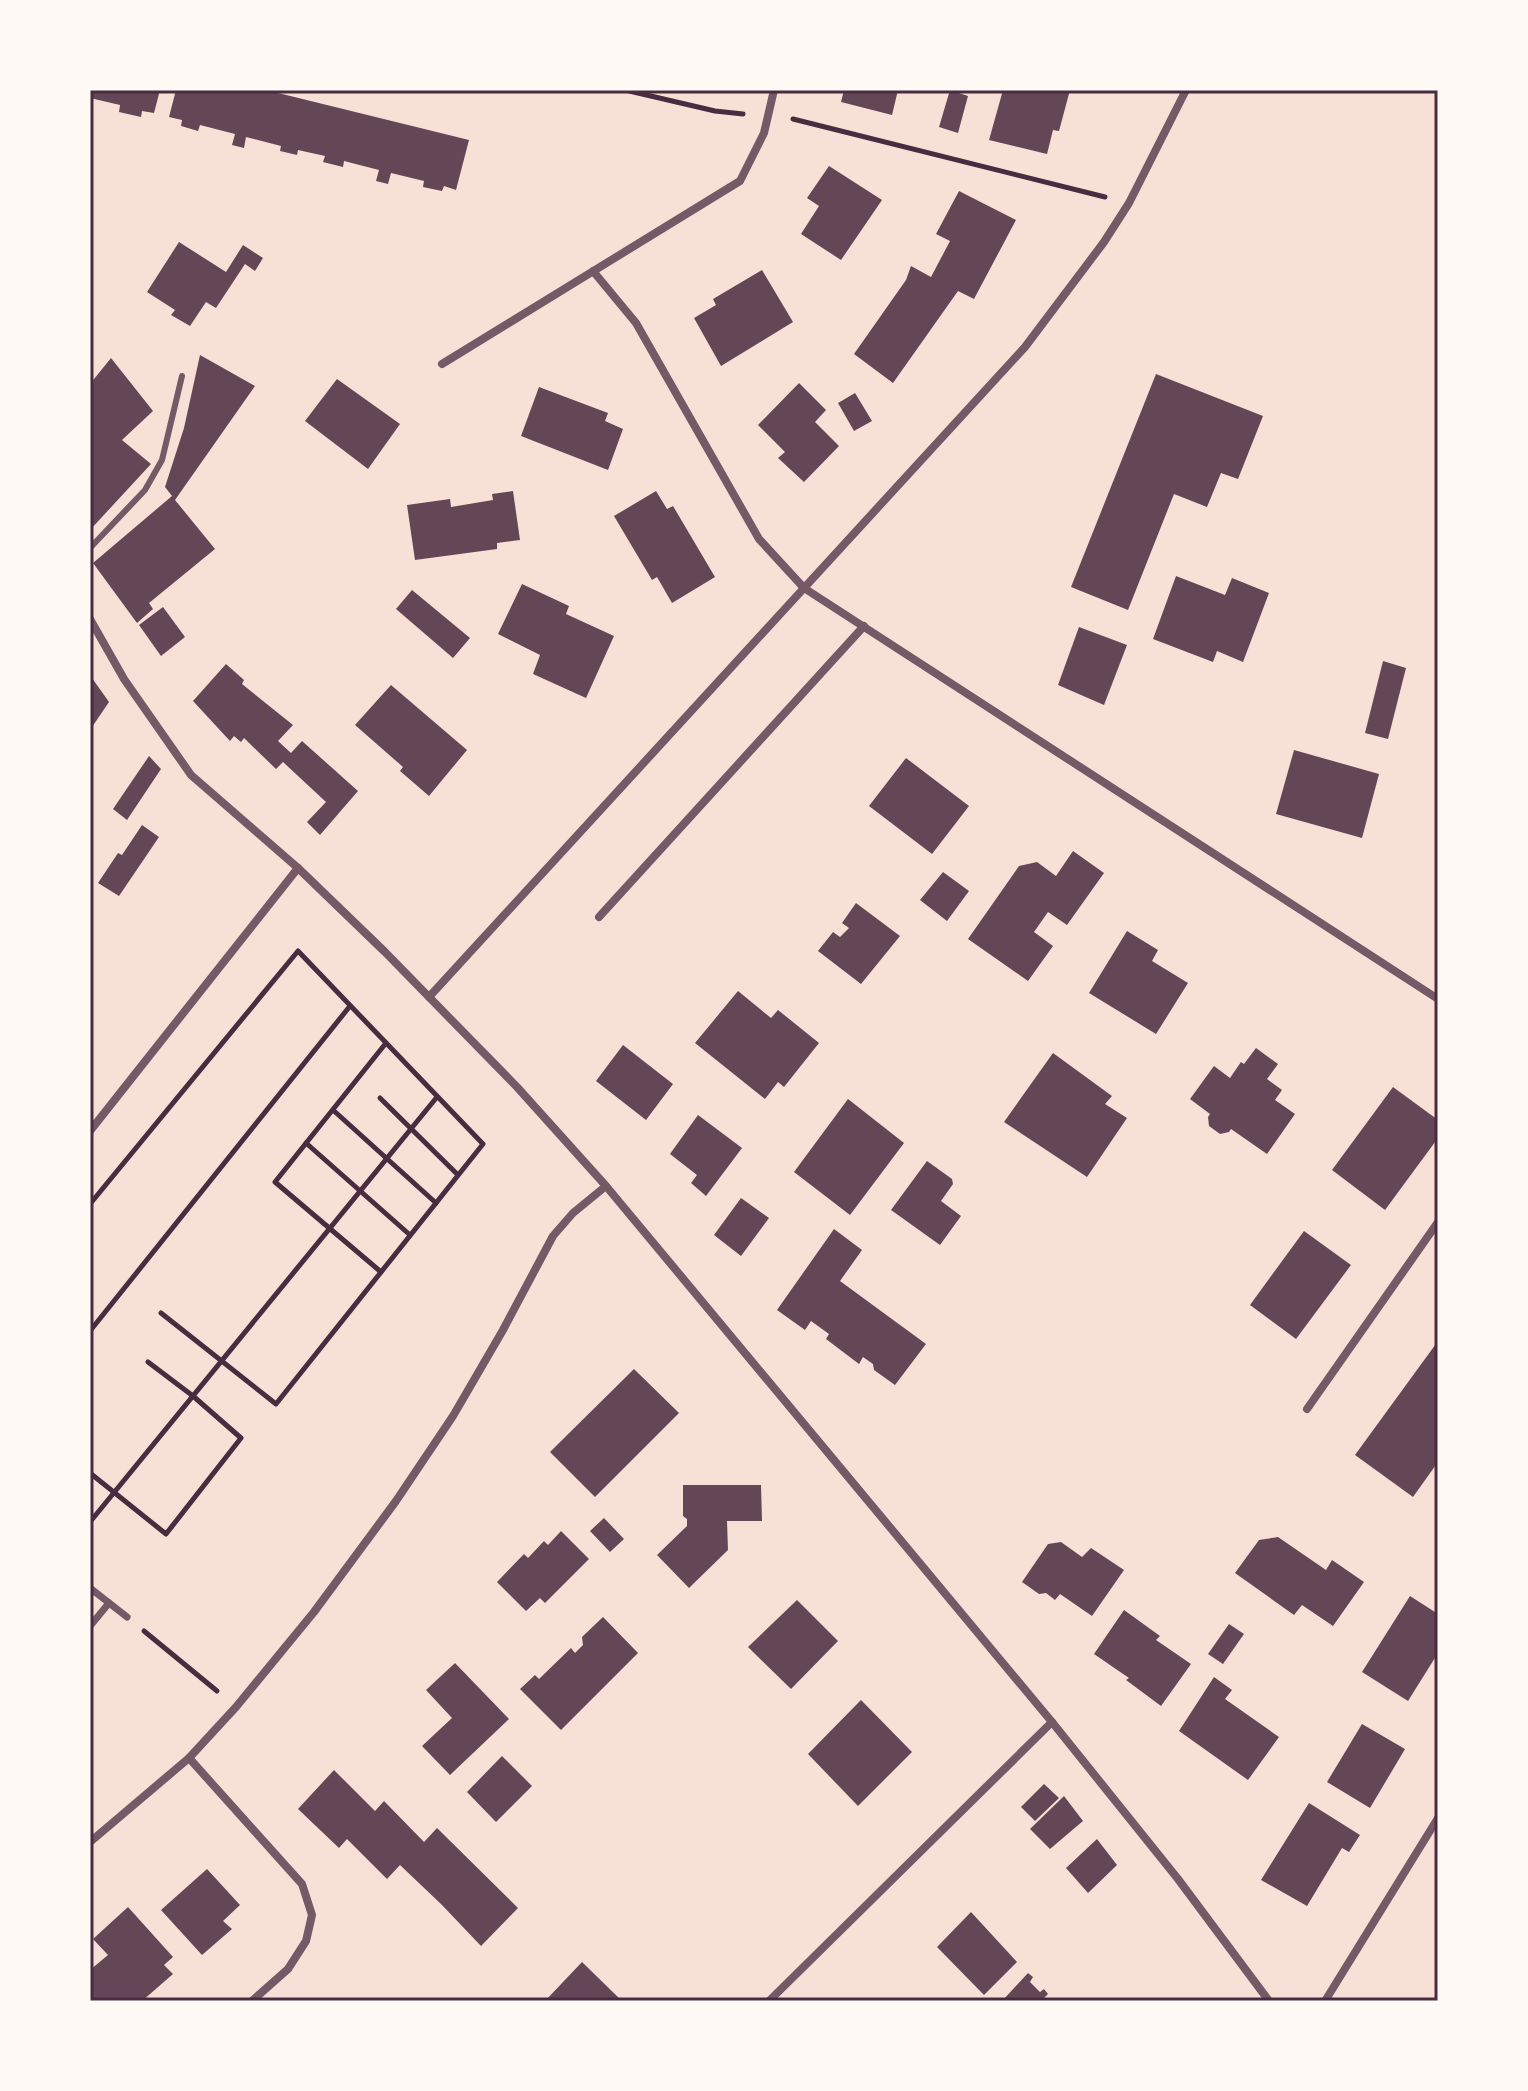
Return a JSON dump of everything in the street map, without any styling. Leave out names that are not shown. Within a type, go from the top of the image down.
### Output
[{"type":"street","points":[[442,364],[740,181],[764,133],[774,90]]},
{"type":"street","points":[[429,997],[1025,347],[1104,242],[1129,203],[1186,90]]},
{"type":"street","points":[[593,271],[636,323],[759,539],[804,588],[1438,999]]},
{"type":"street","points":[[90,619],[124,679],[191,775],[298,868],[429,997],[517,1087],[606,1186],[1052,1722],[1178,1879],[1269,2001]]},
{"type":"street","points":[[599,917],[864,626]]},
{"type":"street","points":[[90,1131],[298,868]]},
{"type":"street","points":[[90,1842],[189,1758],[236,1707],[314,1612],[405,1489],[453,1416],[553,1236],[573,1213],[606,1186]]},
{"type":"street","points":[[1307,1409],[1438,1222]]},
{"type":"street","points":[[90,1588],[127,1617]]},
{"type":"street","points":[[90,1626],[109,1603]]},
{"type":"street","points":[[769,2001],[1052,1722]]},
{"type":"street","points":[[189,1758],[302,1884],[312,1915],[306,1941],[288,1969],[252,2001]]},
{"type":"street","points":[[1325,2001],[1438,1818]]},
{"type":"lane","points":[[90,548],[145,490],[162,460],[182,376]]},
{"type":"path","points":[[625,90],[715,111],[797,120],[1129,203]]},
{"type":"path","points":[[90,1204],[298,951],[483,1144],[276,1404],[161,1313]]},
{"type":"path","points":[[90,1331],[350,1006]]},
{"type":"path","points":[[381,1272],[275,1182],[386,1043]]},
{"type":"path","points":[[90,1522],[437,1097]]},
{"type":"path","points":[[380,1098],[458,1175]]},
{"type":"path","points":[[333,1110],[436,1203]]},
{"type":"path","points":[[306,1143],[410,1235]]},
{"type":"path","points":[[90,1473],[166,1534],[241,1438],[148,1362]]},
{"type":"path","points":[[127,1617],[236,1707]]},
{"type":"building","points":[[90,90],[160,90],[154,113],[142,111],[141,117],[119,112],[120,105],[90,98]]},
{"type":"building","points":[[176,90],[266,90],[469,140],[456,190],[444,186],[442,191],[423,187],[424,181],[391,173],[388,184],[376,181],[379,170],[344,161],[343,167],[323,162],[325,156],[298,150],[297,155],[280,151],[281,146],[246,137],[244,148],[232,145],[235,134],[200,125],[198,131],[181,126],[182,120],[169,117]]},
{"type":"building","points":[[844,90],[898,90],[892,115],[841,102]]},
{"type":"building","points":[[950,90],[968,96],[958,133],[939,127]]},
{"type":"building","points":[[1003,90],[1070,90],[1059,131],[1053,130],[1047,154],[989,140]]},
{"type":"building","points":[[829,166],[882,200],[841,260],[801,234],[819,206],[807,198]]},
{"type":"building","points":[[959,191],[1016,220],[974,299],[958,291],[893,383],[854,354],[906,280],[911,266],[931,277],[950,241],[936,234]]},
{"type":"building","points":[[179,242],[226,272],[243,245],[263,258],[255,271],[245,264],[216,308],[206,302],[190,326],[171,315],[175,310],[147,292]]},
{"type":"building","points":[[762,270],[793,322],[721,366],[694,318],[716,305],[713,299]]},
{"type":"building","points":[[200,355],[255,386],[175,500],[215,549],[149,603],[153,609],[137,623],[93,563],[172,496],[165,487],[184,428]]},
{"type":"building","points":[[111,358],[153,411],[122,440],[151,464],[90,530],[90,384]]},
{"type":"building","points":[[1156,374],[1263,416],[1238,479],[1221,473],[1207,507],[1174,494],[1128,610],[1071,587]]},
{"type":"building","points":[[337,379],[400,424],[368,469],[305,421]]},
{"type":"building","points":[[799,383],[826,410],[815,422],[839,446],[804,482],[778,458],[785,452],[758,425]]},
{"type":"building","points":[[539,387],[608,413],[605,421],[623,429],[608,470],[521,436]]},
{"type":"building","points":[[855,393],[872,421],[854,431],[838,403]]},
{"type":"building","points":[[513,491],[520,540],[497,543],[497,549],[415,560],[407,505],[450,499],[451,507],[493,500],[492,494]]},
{"type":"building","points":[[656,491],[667,509],[673,506],[715,577],[672,603],[657,577],[652,580],[614,516]]},
{"type":"building","points":[[1176,576],[1225,595],[1232,578],[1269,593],[1243,662],[1217,651],[1213,662],[1153,639]]},
{"type":"building","points":[[522,584],[569,606],[566,614],[614,636],[586,698],[533,674],[540,655],[498,634]]},
{"type":"building","points":[[412,590],[470,638],[453,658],[396,609]]},
{"type":"building","points":[[163,607],[185,637],[161,656],[139,625]]},
{"type":"building","points":[[1079,627],[1127,645],[1104,705],[1058,685]]},
{"type":"building","points":[[1383,661],[1406,668],[1388,739],[1365,733]]},
{"type":"building","points":[[226,664],[244,680],[242,684],[293,725],[278,741],[291,753],[302,741],[358,791],[320,835],[307,822],[326,802],[283,762],[276,769],[244,738],[241,742],[234,736],[230,741],[193,701]]},
{"type":"building","points":[[92,678],[109,702],[90,730],[90,681]]},
{"type":"building","points":[[391,685],[467,750],[429,796],[400,771],[403,767],[355,725]]},
{"type":"building","points":[[1294,750],[1379,774],[1362,838],[1276,814]]},
{"type":"building","points":[[149,756],[161,769],[127,820],[113,809]]},
{"type":"building","points":[[906,758],[969,806],[932,854],[869,806]]},
{"type":"building","points":[[142,825],[159,837],[119,896],[98,883]]},
{"type":"building","points":[[1073,851],[1104,873],[1067,925],[1048,912],[1034,932],[1053,946],[1028,981],[968,939],[1019,866],[1037,862],[1056,876]]},
{"type":"building","points":[[943,872],[969,891],[947,921],[920,900]]},
{"type":"building","points":[[856,903],[900,936],[861,984],[818,951],[833,932],[840,937],[849,928],[842,923]]},
{"type":"building","points":[[1127,931],[1158,950],[1152,961],[1188,983],[1156,1034],[1089,993]]},
{"type":"building","points":[[738,991],[771,1018],[778,1010],[819,1043],[784,1087],[778,1082],[765,1099],[695,1043]]},
{"type":"building","points":[[623,1045],[673,1084],[646,1120],[596,1081]]},
{"type":"building","points":[[1256,1048],[1278,1064],[1267,1079],[1282,1090],[1275,1100],[1295,1114],[1267,1154],[1231,1129],[1220,1134],[1209,1126],[1210,1114],[1190,1099],[1214,1066],[1230,1078]]},
{"type":"building","points":[[1053,1053],[1112,1096],[1105,1104],[1127,1118],[1087,1177],[1004,1122]]},
{"type":"building","points":[[1393,1087],[1438,1120],[1438,1138],[1385,1210],[1332,1170]]},
{"type":"building","points":[[848,1099],[904,1143],[850,1215],[794,1172]]},
{"type":"building","points":[[698,1115],[742,1148],[706,1196],[691,1183],[697,1175],[670,1154]]},
{"type":"building","points":[[927,1161],[952,1179],[953,1184],[941,1201],[961,1216],[940,1245],[891,1210]]},
{"type":"building","points":[[741,1198],[769,1218],[741,1256],[714,1235]]},
{"type":"building","points":[[834,1229],[862,1250],[840,1281],[926,1344],[895,1385],[874,1370],[873,1364],[863,1357],[859,1364],[826,1339],[829,1334],[811,1321],[805,1330],[777,1310]]},
{"type":"building","points":[[1304,1231],[1351,1265],[1296,1339],[1250,1305]]},
{"type":"building","points":[[1438,1341],[1438,1462],[1413,1497],[1355,1455]]},
{"type":"building","points":[[634,1369],[679,1413],[595,1497],[550,1452]]},
{"type":"building","points":[[683,1485],[761,1485],[762,1521],[727,1521],[728,1550],[689,1588],[657,1555],[687,1526],[687,1519],[683,1516]]},
{"type":"building","points":[[604,1518],[624,1539],[610,1552],[590,1531]]},
{"type":"building","points":[[561,1531],[589,1559],[545,1603],[540,1598],[526,1611],[497,1582],[524,1554],[528,1558],[544,1541],[548,1545]]},
{"type":"building","points":[[1278,1537],[1326,1570],[1332,1560],[1364,1582],[1333,1626],[1302,1605],[1294,1615],[1235,1573],[1259,1540]]},
{"type":"building","points":[[1061,1542],[1082,1557],[1091,1548],[1124,1570],[1092,1616],[1060,1594],[1055,1600],[1022,1582],[1048,1544]]},
{"type":"building","points":[[1410,1596],[1438,1614],[1438,1653],[1408,1701],[1362,1672]]},
{"type":"building","points":[[797,1600],[838,1641],[791,1689],[748,1647]]},
{"type":"building","points":[[1124,1610],[1160,1636],[1156,1640],[1191,1664],[1161,1706],[1126,1680],[1129,1678],[1094,1654]]},
{"type":"building","points":[[603,1617],[638,1653],[561,1730],[520,1689],[535,1675],[539,1679],[571,1648],[575,1653],[583,1645],[582,1637]]},
{"type":"building","points":[[1229,1624],[1244,1634],[1223,1664],[1208,1654]]},
{"type":"building","points":[[455,1663],[509,1719],[450,1775],[422,1746],[452,1718],[426,1690]]},
{"type":"building","points":[[1214,1677],[1232,1690],[1225,1699],[1279,1737],[1248,1780],[1179,1731]]},
{"type":"building","points":[[861,1700],[912,1752],[858,1806],[808,1754]]},
{"type":"building","points":[[1362,1724],[1405,1749],[1370,1808],[1327,1782]]},
{"type":"building","points":[[502,1756],[532,1786],[496,1822],[467,1792]]},
{"type":"building","points":[[334,1770],[375,1811],[384,1801],[424,1842],[437,1828],[518,1908],[481,1946],[400,1865],[387,1879],[347,1839],[339,1848],[298,1809]]},
{"type":"building","points":[[1044,1784],[1059,1798],[1035,1821],[1021,1807]]},
{"type":"building","points":[[1064,1796],[1083,1821],[1050,1849],[1030,1829]]},
{"type":"building","points":[[1309,1803],[1360,1835],[1349,1852],[1342,1848],[1307,1906],[1261,1880]]},
{"type":"building","points":[[1097,1839],[1117,1865],[1088,1893],[1066,1868]]},
{"type":"building","points":[[207,1869],[240,1905],[223,1921],[232,1929],[202,1955],[161,1910]]},
{"type":"building","points":[[128,1907],[173,1957],[164,1965],[173,1974],[142,2001],[90,2001],[90,1970],[108,1955],[93,1939]]},
{"type":"building","points":[[971,1912],[1017,1962],[984,1995],[937,1947]]},
{"type":"building","points":[[582,1962],[622,2001],[545,2001]]},
{"type":"building","points":[[1028,1973],[1033,1977],[1030,1982],[1040,1992],[1044,1989],[1048,1994],[1043,1999],[1045,2001],[1002,2001]]}]
